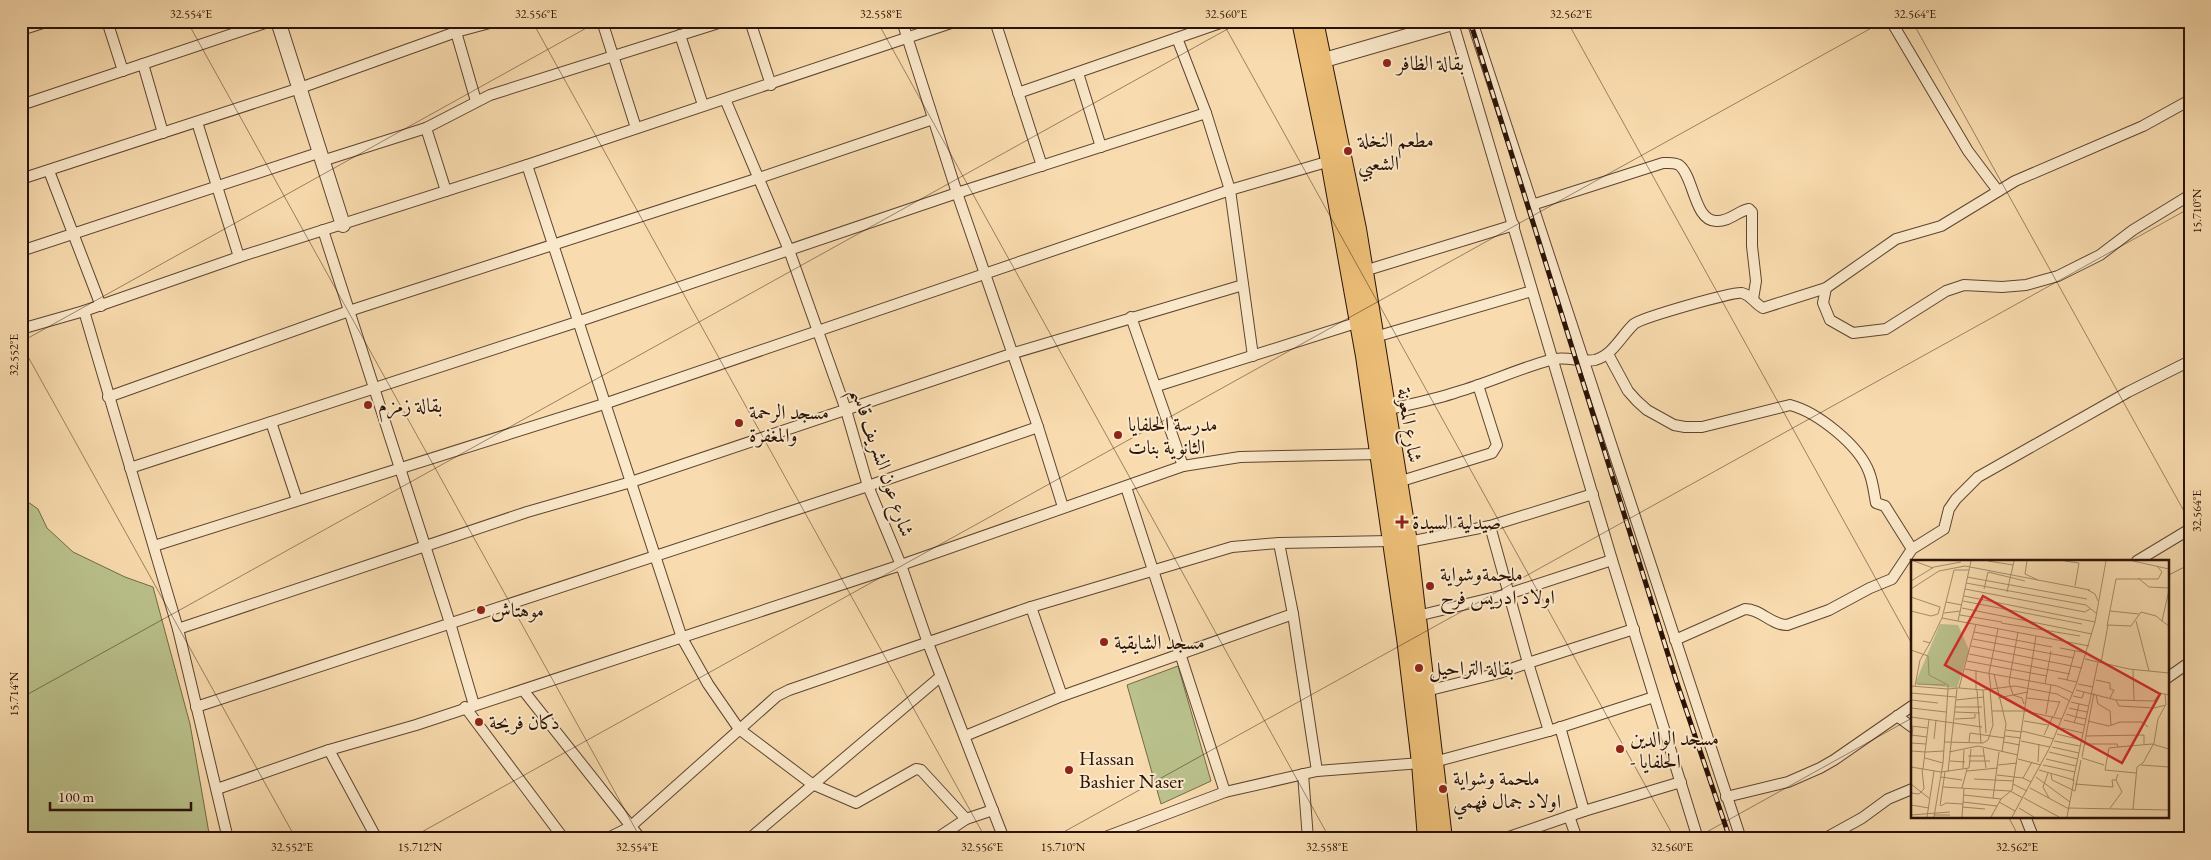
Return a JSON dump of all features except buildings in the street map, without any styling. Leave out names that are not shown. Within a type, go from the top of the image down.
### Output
[{"type":"highway","name":"شارع المعونة","points":[[1301,21],[1316,62],[1344,158],[1364,271],[1398,482],[1399,541],[1428,762],[1443,839]]},
{"type":"highway","name":"شارع المعونة","points":[[1314,21],[1316,62],[1330,161],[1360,322],[1379,454],[1417,616],[1426,691],[1428,762],[1427,839]]},
{"type":"street","points":[[21,30],[49,21]]},
{"type":"street","points":[[107,21],[123,71]]},
{"type":"street","points":[[21,105],[271,21]]},
{"type":"street","points":[[278,21],[343,224]]},
{"type":"street","points":[[21,179],[300,88],[456,32],[497,21]]},
{"type":"street","points":[[602,21],[636,128]]},
{"type":"street","points":[[21,251],[217,187],[426,128],[476,101],[725,21]]},
{"type":"street","points":[[750,21],[771,85]]},
{"type":"street","points":[[902,21],[957,192],[1014,353],[1063,507]]},
{"type":"street","points":[[21,329],[84,312],[239,257],[527,165],[703,105],[771,85],[957,21]]},
{"type":"street","points":[[995,21],[1042,166]]},
{"type":"street","points":[[1018,94],[1226,21]]},
{"type":"street","points":[[1472,21],[1741,839]]},
{"type":"street","points":[[1891,21],[1968,151],[1998,191]]},
{"type":"street","points":[[1316,62],[1456,22],[1552,359],[1698,839]]},
{"type":"street","points":[[456,32],[476,101]]},
{"type":"street","points":[[680,35],[703,105]]},
{"type":"street","points":[[1177,38],[1206,114],[1230,190],[1253,356]]},
{"type":"street","points":[[143,64],[163,133]]},
{"type":"street","points":[[1078,73],[1101,147]]},
{"type":"street","name":"شارع عون الشريف قاسم","points":[[725,99],[789,250],[846,410],[868,486],[901,565],[940,677],[965,736],[1004,839]]},
{"type":"street","points":[[1386,410],[1456,393],[1552,359],[1594,360],[1608,354],[1635,323],[1652,315],[1731,293],[1744,293],[1763,308],[1826,288],[1896,239],[1941,226],[2022,177],[2143,126],[2190,100]]},
{"type":"street","points":[[130,468],[577,322],[957,192],[1206,114]]},
{"type":"street","points":[[108,397],[349,311],[759,178],[933,118]]},
{"type":"street","points":[[197,122],[239,257]]},
{"type":"street","points":[[426,128],[446,191]]},
{"type":"street","points":[[154,546],[604,404],[1230,190],[1330,161]]},
{"type":"street","points":[[1532,205],[1663,163],[1672,162],[1679,165],[1684,172],[1702,213],[1709,220],[1727,220],[1749,209],[1752,212],[1752,246],[1756,281],[1753,299]]},
{"type":"street","points":[[527,165],[682,638],[708,684],[739,729],[812,784],[856,802],[916,769],[921,770],[966,819]]},
{"type":"street","points":[[49,170],[101,306]]},
{"type":"street","points":[[1826,288],[1823,302],[1830,320],[1853,333],[1886,328],[1946,291],[1964,285],[2002,287],[2026,284],[2058,276],[2100,254],[2133,230],[2190,195]]},
{"type":"street","points":[[1364,271],[1514,225]]},
{"type":"street","points":[[323,230],[400,467],[424,548],[450,623],[469,706],[564,839]]},
{"type":"street","points":[[178,629],[527,512],[631,482],[1014,353],[1243,285]]},
{"type":"street","points":[[1375,337],[1532,291]]},
{"type":"street","points":[[84,312],[178,629],[228,839]]},
{"type":"street","points":[[1131,317],[1157,386],[1183,466]]},
{"type":"street","points":[[1157,386],[1360,322]]},
{"type":"street","points":[[1608,354],[1628,391],[1637,401],[1646,410],[1674,425],[1702,427],[1790,405],[1797,407],[1830,427],[1846,439],[1860,456],[1869,472],[1876,503],[1885,506],[1912,548]]},
{"type":"street","points":[[1675,640],[1745,609],[1752,609],[1780,625],[1787,625],[1829,610],[1870,588],[1892,579],[1912,548],[1944,529],[1952,504],[1964,489],[1978,477],[2128,392],[2190,361]]},
{"type":"street","points":[[1398,482],[1492,453],[1498,445],[1478,385]]},
{"type":"street","points":[[271,422],[297,500]]},
{"type":"street","points":[[196,707],[868,486],[1038,427]]},
{"type":"street","points":[[217,789],[329,750],[416,725],[901,565],[1183,466],[1218,459],[1379,454]]},
{"type":"street","points":[[1126,487],[1225,792]]},
{"type":"street","points":[[606,839],[630,826],[777,696],[789,690],[1031,607],[1241,545],[1399,541],[1490,526],[1593,494]]},
{"type":"street","points":[[1490,526],[1508,594],[1549,731]]},
{"type":"street","points":[[2139,560],[2190,529]]},
{"type":"street","points":[[1279,543],[1293,614],[1316,771]]},
{"type":"street","points":[[1417,616],[1508,594],[1612,560]]},
{"type":"street","points":[[1031,607],[1062,696]]},
{"type":"street","points":[[965,736],[1062,696],[1293,614]]},
{"type":"street","points":[[1426,691],[1499,673],[1634,629]]},
{"type":"street","points":[[2168,677],[2190,662]]},
{"type":"street","points":[[749,839],[940,677]]},
{"type":"street","points":[[523,690],[640,839]]},
{"type":"street","points":[[1100,839],[1225,792],[1316,771],[1428,762],[1549,731],[1654,697]]},
{"type":"street","points":[[1726,797],[1788,782],[1820,768],[1911,707]]},
{"type":"street","points":[[1897,716],[1911,726]]},
{"type":"street","points":[[1560,727],[1584,811]]},
{"type":"street","points":[[329,750],[377,839]]},
{"type":"street","points":[[1303,774],[1308,839]]},
{"type":"street","points":[[1503,839],[1584,811],[1681,782]]},
{"type":"street","points":[[1824,839],[1862,818],[1888,799],[1911,789]]},
{"type":"street","points":[[936,839],[966,819],[993,810]]},
{"type":"street","points":[[1569,816],[1576,839]]},
{"type":"street","points":[[2026,818],[2034,839]]},
{"type":"green space","points":[[21,497],[38,509],[47,528],[73,552],[125,577],[153,587],[190,724],[210,839],[21,839]]},
{"type":"green space","points":[[1178,666],[1211,781],[1161,804],[1127,685]]},
{"type":"railway","points":[[1470,21],[1676,680],[1730,839]]},
{"type":"place","name":"بقالة الظافر","points":[[1387,63]]},
{"type":"place","name":"مطعم النخلة الشعبي","points":[[1348,151]]},
{"type":"place","name":"بقالة زمزم","points":[[368,405]]},
{"type":"place","name":"مسجد الرحمة والمغفرة","points":[[739,423]]},
{"type":"place","name":"مدرسة الحلفايا الثانوية بنات","points":[[1118,435]]},
{"type":"place","name":"صيدلية السيدة","points":[[1402,522]]},
{"type":"place","name":"ملحمةوشواية اولاد ادريس فرح","points":[[1430,586]]},
{"type":"place","name":"موهتاش","points":[[481,610]]},
{"type":"place","name":"مسجد الشايقية","points":[[1104,642]]},
{"type":"place","name":"بقالة التراحيل","points":[[1419,668]]},
{"type":"place","name":"دكان فريحة","points":[[479,722]]},
{"type":"place","name":"مسجد الوالدين - الحلفايا","points":[[1620,749]]},
{"type":"place","name":"Hassan Bashier Naser","points":[[1069,770]]},
{"type":"place","name":"ملحمة وشواية اولاد جمال فهمي","points":[[1443,789]]}]
